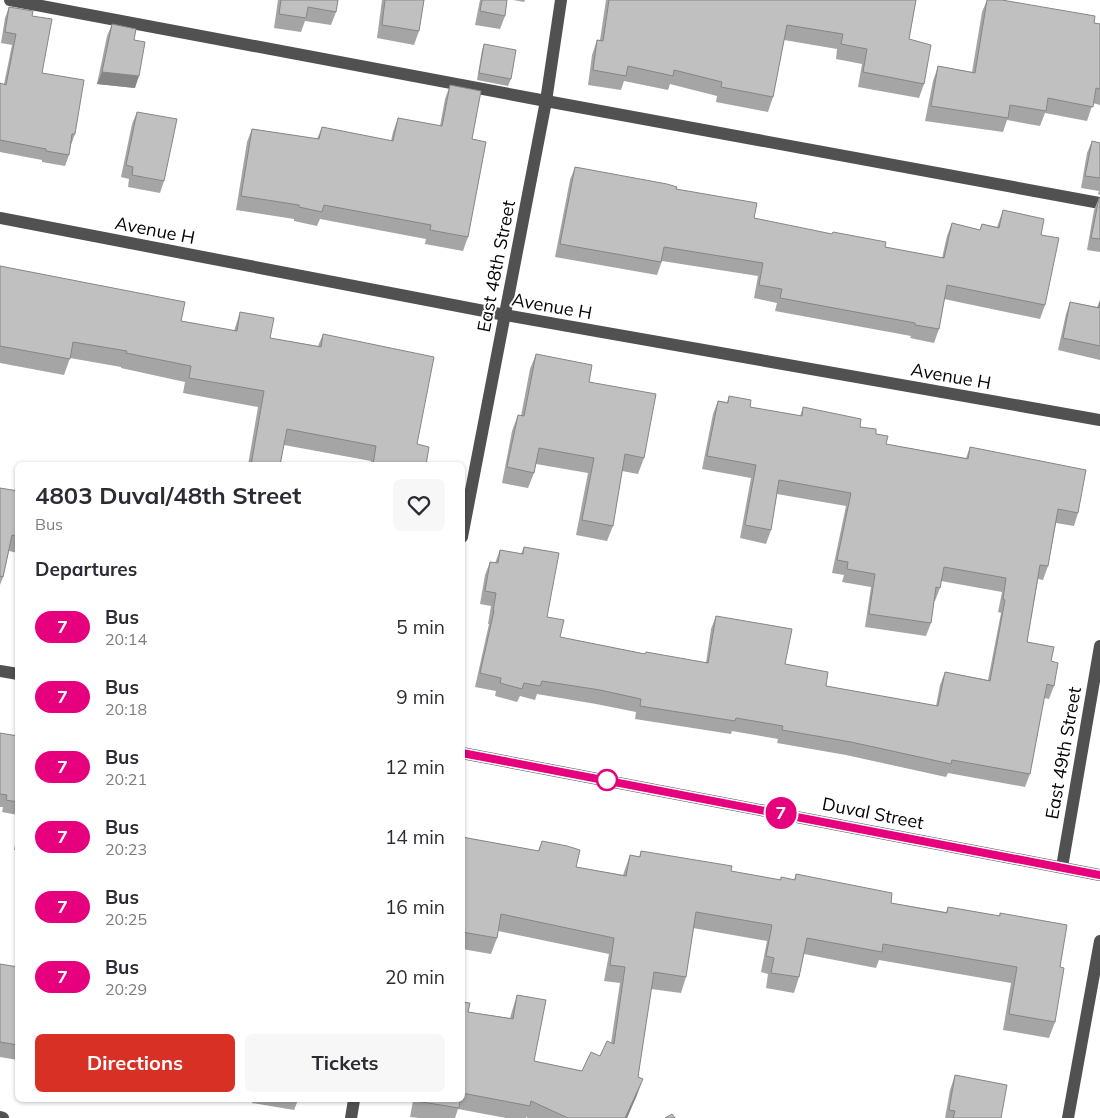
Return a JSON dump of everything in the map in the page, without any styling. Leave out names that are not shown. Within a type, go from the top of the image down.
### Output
[{"type":"street","points":[[10,0],[1100,203]]},
{"type":"street","name":"East 48th Street","points":[[465,521],[546,101],[561,0]]},
{"type":"street","name":"Avenue H","points":[[0,218],[504,315],[1100,420]]},
{"type":"street","name":"East 49th Street","points":[[1062,867],[1099,653]]},
{"type":"street","points":[[0,671],[15,674]]},
{"type":"street","name":"Duval Street","points":[[465,753],[1100,875]]},
{"type":"street","points":[[1068,1118],[1100,941]]},
{"type":"street","points":[[351,1118],[354,1102]]},
{"type":"building","points":[[281,0],[338,0],[336,12],[308,7],[306,18],[279,14]]},
{"type":"building","points":[[385,0],[424,0],[419,31],[382,25]]},
{"type":"building","points":[[482,0],[507,0],[505,16],[480,11]]},
{"type":"building","points":[[609,0],[916,0],[909,39],[931,45],[924,84],[863,72],[867,49],[841,44],[843,34],[787,25],[773,97],[721,87],[722,82],[674,70],[673,76],[628,66],[626,76],[593,70],[597,40],[603,41]]},
{"type":"building","points":[[987,0],[1002,0],[1095,16],[1094,23],[1100,24],[1100,89],[1096,88],[1093,107],[1048,98],[1046,111],[1010,105],[1008,118],[931,106],[938,66],[975,73]]},
{"type":"building","points":[[9,7],[33,11],[32,16],[52,19],[42,73],[84,80],[75,134],[72,134],[69,155],[0,140],[0,83],[6,85],[16,34],[5,32]]},
{"type":"building","points":[[112,24],[136,29],[134,40],[145,42],[139,76],[102,72]]},
{"type":"building","points":[[484,44],[516,50],[511,79],[479,73]]},
{"type":"building","points":[[450,85],[481,91],[472,139],[486,142],[468,237],[430,230],[431,225],[324,205],[322,212],[299,207],[299,205],[241,196],[252,129],[319,139],[322,127],[393,141],[398,118],[442,126]]},
{"type":"building","points":[[137,112],[177,119],[164,181],[132,175],[133,167],[126,165]]},
{"type":"building","points":[[1092,141],[1100,143],[1100,178],[1085,176]]},
{"type":"building","points":[[575,167],[667,184],[677,187],[676,189],[757,203],[754,218],[832,234],[833,232],[886,242],[885,247],[944,258],[952,223],[980,230],[982,224],[999,228],[1003,210],[1044,219],[1041,235],[1059,238],[1045,305],[947,285],[939,329],[780,298],[782,289],[759,285],[763,263],[664,247],[661,262],[560,244]]},
{"type":"building","points":[[1100,198],[1100,239],[1091,238]]},
{"type":"building","points":[[0,266],[185,302],[181,321],[237,331],[240,312],[274,318],[270,338],[321,347],[323,334],[434,357],[417,444],[429,447],[426,462],[373,462],[376,446],[287,429],[281,462],[252,462],[264,391],[189,378],[191,366],[126,353],[127,351],[73,342],[70,359],[0,346]]},
{"type":"building","points":[[1070,302],[1099,308],[1100,303],[1100,346],[1063,338]]},
{"type":"building","points":[[536,354],[592,365],[589,382],[656,394],[644,458],[625,454],[613,526],[582,520],[594,458],[539,448],[534,473],[507,467],[518,415],[524,416]]},
{"type":"building","points":[[729,396],[751,400],[750,407],[802,416],[803,407],[861,419],[860,427],[876,429],[876,434],[888,436],[886,444],[968,459],[970,447],[1086,470],[1078,513],[1058,509],[1048,566],[1040,565],[1027,642],[1054,647],[1051,661],[1058,663],[1054,686],[1047,684],[1030,774],[952,760],[951,764],[851,742],[782,730],[783,726],[736,718],[735,721],[640,706],[641,699],[600,690],[542,681],[540,686],[524,683],[522,689],[500,683],[501,678],[480,673],[494,611],[496,593],[485,591],[490,562],[498,563],[500,550],[523,554],[524,547],[559,553],[547,617],[564,620],[560,637],[645,654],[646,652],[708,663],[716,616],[792,629],[785,664],[828,672],[826,686],[938,706],[945,672],[990,681],[1005,600],[1003,599],[1006,578],[944,567],[940,588],[936,587],[931,623],[869,614],[875,574],[847,569],[848,562],[837,560],[851,493],[779,480],[771,530],[745,525],[756,465],[707,456],[718,401],[728,403]]},
{"type":"building","points":[[0,488],[15,490],[15,536],[12,535],[3,577],[0,576]]},
{"type":"building","points":[[0,733],[15,736],[15,802],[6,800],[7,795],[0,794]]},
{"type":"building","points":[[465,838],[539,851],[542,841],[567,846],[580,850],[576,867],[626,876],[630,855],[640,857],[641,851],[732,866],[731,871],[781,880],[781,877],[795,880],[796,874],[892,893],[891,903],[947,913],[948,907],[1000,916],[1000,913],[1067,925],[1060,967],[1064,968],[1055,1022],[1009,1014],[1017,967],[883,944],[882,952],[807,938],[799,977],[771,973],[774,958],[766,956],[772,925],[696,912],[686,977],[654,972],[638,1077],[643,1079],[625,1118],[568,1118],[531,1101],[530,1106],[465,1094],[465,1002],[470,1003],[468,1012],[513,1019],[517,995],[546,1000],[534,1061],[582,1071],[591,1052],[600,1056],[607,1041],[614,1044],[625,967],[610,965],[614,938],[501,914],[497,938],[465,933]]},
{"type":"building","points":[[0,964],[15,966],[15,1044],[0,1042]]},
{"type":"building","points":[[955,1075],[1007,1085],[1001,1118],[953,1118],[955,1111],[949,1110]]},
{"type":"building","points":[[422,1102],[460,1102],[459,1108]]},
{"type":"building","points":[[672,1114],[675,1118],[665,1118]]},
{"type":"bus line","name":"7","points":[[465,754],[1100,875]]}]
